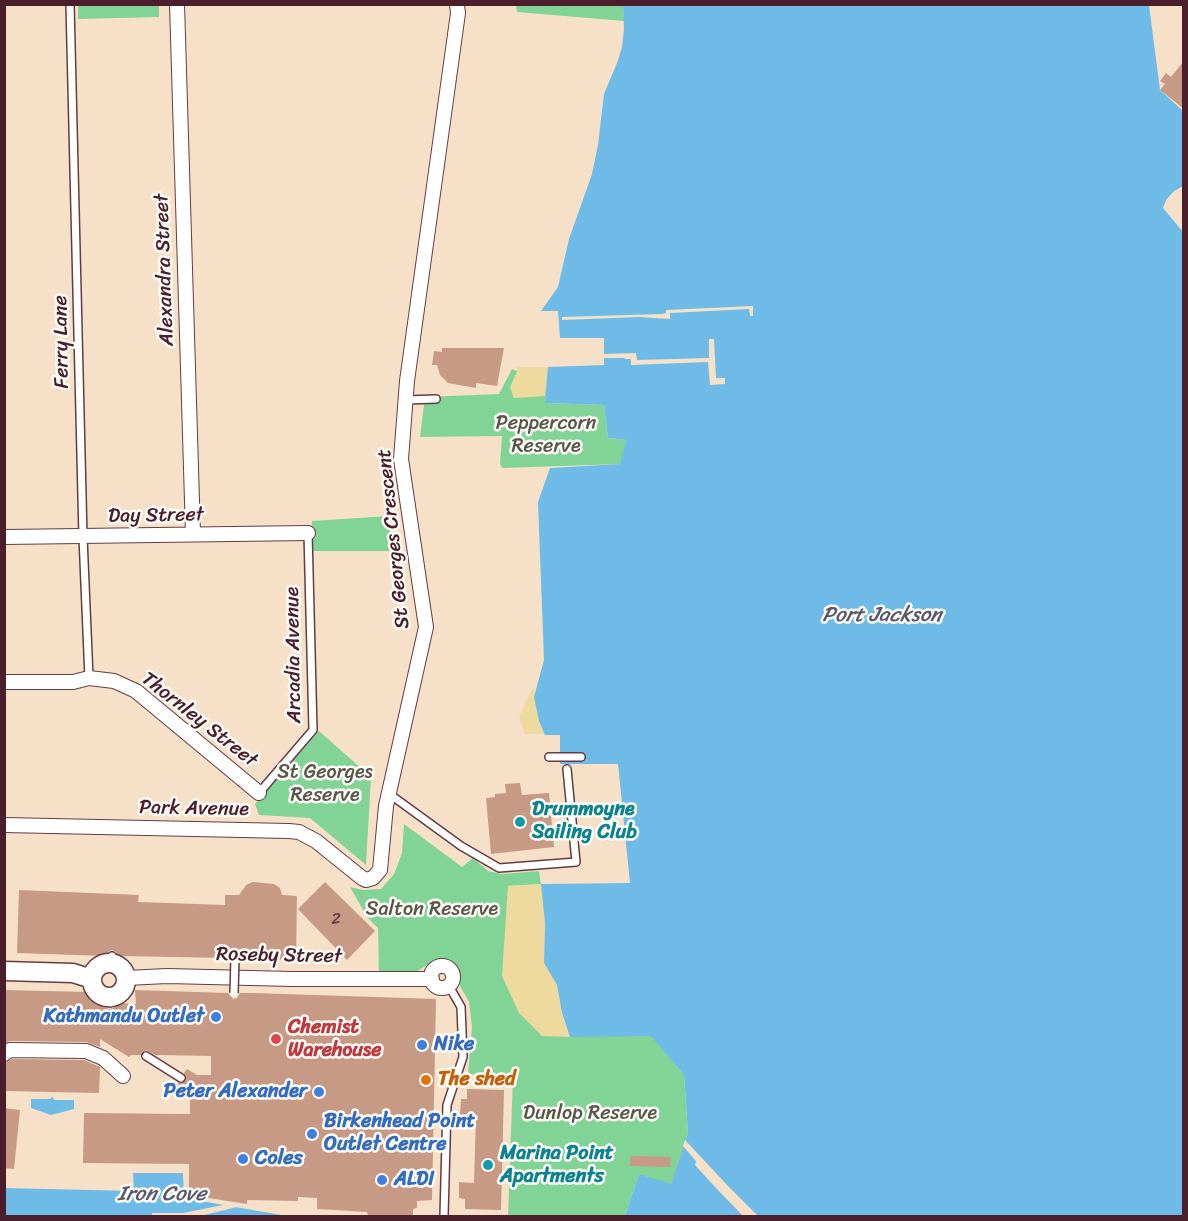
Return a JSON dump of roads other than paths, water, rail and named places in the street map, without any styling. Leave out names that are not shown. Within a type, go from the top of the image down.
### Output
[{"type":"street","name":"Alexandra Street","points":[[177,4],[193,534]]},
{"type":"street","name":"St Georges Crescent","points":[[366,879],[373,878],[380,870],[388,793],[426,627],[402,459],[405,400],[458,13],[457,4]]},
{"type":"street","name":"Day Street","points":[[4,537],[308,533]]},
{"type":"street","name":"Thornley Street","points":[[4,682],[73,682],[88,678],[114,681],[135,691],[259,793]]},
{"type":"street","name":"Park Avenue","points":[[4,825],[299,832],[316,841],[357,875],[366,879]]},
{"type":"street","points":[[111,959],[121,968],[126,978],[124,988],[110,1000],[95,989],[92,979],[93,973],[111,959]]},
{"type":"street","points":[[4,971],[74,973],[92,979]]},
{"type":"street","name":"Roseby Street","points":[[126,978],[167,976],[432,979],[438,987],[449,986]]},
{"type":"street","points":[[4,1054],[10,1050],[86,1051],[103,1058],[123,1076]]},
{"type":"lane","name":"Ferry Lane","points":[[70,4],[88,678]]},
{"type":"lane","points":[[405,400],[436,399]]},
{"type":"lane","name":"Arcadia Avenue","points":[[259,793],[313,730],[308,533]]},
{"type":"lane","points":[[549,757],[581,757]]},
{"type":"lane","points":[[388,793],[461,846],[499,868],[576,862],[567,768]]},
{"type":"lane","points":[[234,958],[234,993]]},
{"type":"lane","points":[[444,1216],[447,1105],[463,1057],[461,1007],[449,986]]},
{"type":"lane","points":[[146,1056],[181,1078]]},
{"type":"water","name":"Port Jackson","points":[[623,5],[1149,5],[1160,90],[1184,114],[1183,186],[1174,191],[1166,200],[1163,208],[1184,233],[1183,1216],[625,1216],[639,1174],[671,1184],[688,1133],[684,1075],[651,1036],[570,1037],[562,1013],[557,985],[544,963],[545,924],[541,884],[630,883],[618,764],[560,764],[560,735],[545,735],[539,721],[534,697],[544,660],[538,502],[550,468],[620,464],[626,440],[608,438],[604,405],[545,403],[548,367],[604,365],[604,338],[560,338],[558,311],[541,311],[558,287],[569,239],[592,174],[604,94],[622,47]]},
{"type":"water","points":[[52,1097],[55,1100],[74,1100],[74,1109],[51,1115],[31,1108],[31,1099],[50,1099]]},
{"type":"water","name":"Iron Cove","points":[[133,1173],[183,1173],[184,1198],[287,1216],[5,1216],[5,1188],[134,1191]]},
{"type":"place","name":"Drummoyne Sailing Club","points":[[520,822]]},
{"type":"place","name":"Kathmandu Outlet","points":[[216,1017]]},
{"type":"place","name":"Chemist Warehouse","points":[[276,1039]]},
{"type":"place","name":"Nike","points":[[422,1045]]},
{"type":"place","name":"The shed","points":[[426,1080]]},
{"type":"place","name":"Peter Alexander","points":[[319,1092]]},
{"type":"place","name":"Birkenhead Point Outlet Centre","points":[[312,1134]]},
{"type":"place","name":"Coles","points":[[243,1159]]},
{"type":"place","name":"Marina Point Apartments","points":[[488,1165]]},
{"type":"place","name":"ALDI","points":[[382,1180]]},
{"type":"park label","name":"Peppercorn Reserve","points":[[546,436]]},
{"type":"park label","name":"St Georges Reserve","points":[[325,784]]},
{"type":"park label","name":"Salton Reserve","points":[[432,910]]},
{"type":"park label","name":"Dunlop Reserve","points":[[590,1114]]}]
